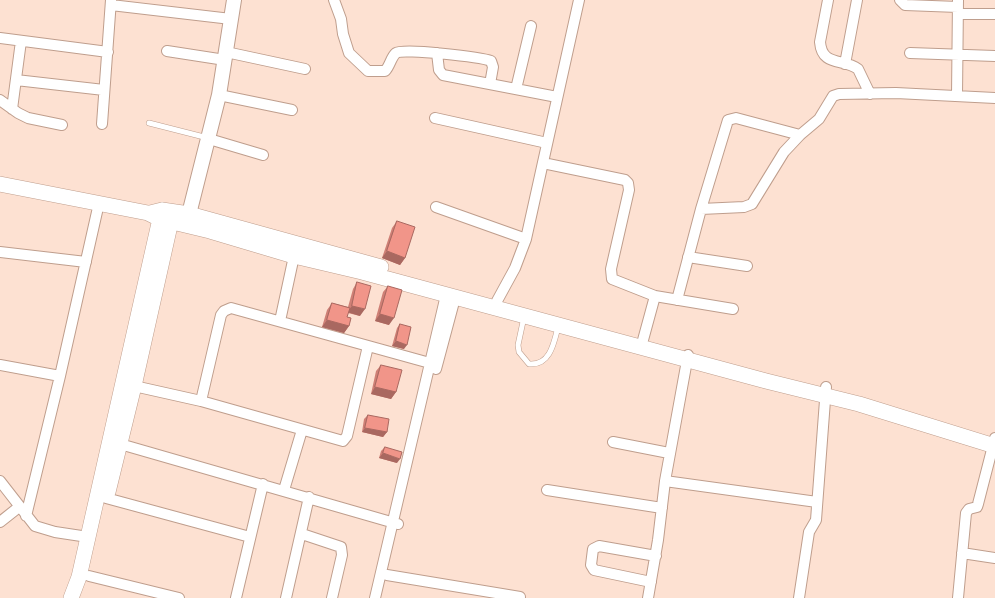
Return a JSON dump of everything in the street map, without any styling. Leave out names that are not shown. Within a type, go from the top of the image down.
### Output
[{"type":"main road","points":[[189,214],[219,96],[234,0]]},
{"type":"main road","points":[[0,184],[163,215],[211,226],[448,285],[497,301],[525,313]]},
{"type":"main road","points":[[163,215],[189,214],[211,226],[294,256],[451,297],[525,313],[826,391],[908,410],[995,441]]},
{"type":"main road","points":[[82,598],[89,576],[106,498],[134,386],[163,215]]},
{"type":"main road","points":[[71,598],[79,577],[163,215]]},
{"type":"main road","points":[[559,322],[643,340],[688,356]]},
{"type":"street","points":[[334,0],[341,19],[343,34],[349,53],[368,71],[385,71],[394,55],[401,51],[437,53],[491,61],[493,67],[490,84]]},
{"type":"street","points":[[497,301],[515,268],[526,240],[579,0]]},
{"type":"street","points":[[828,0],[820,42],[821,49],[829,59],[858,69],[870,94]]},
{"type":"street","points":[[845,64],[857,0]]},
{"type":"street","points":[[900,0],[905,5],[958,7],[995,14]]},
{"type":"street","points":[[102,124],[111,3],[231,19]]},
{"type":"street","points":[[957,96],[958,7]]},
{"type":"street","points":[[516,89],[531,26]]},
{"type":"street","points":[[0,38],[108,52]]},
{"type":"street","points":[[12,109],[21,41]]},
{"type":"street","points":[[167,51],[226,56],[305,69]]},
{"type":"street","points":[[437,53],[439,70],[441,74],[558,97]]},
{"type":"street","points":[[910,53],[995,56]]},
{"type":"street","points":[[16,80],[104,90]]},
{"type":"street","points":[[701,209],[744,208],[752,204],[784,152],[800,135],[819,119],[833,96],[839,94],[870,94],[995,98]]},
{"type":"street","points":[[219,96],[292,110]]},
{"type":"street","points":[[0,100],[28,118],[62,125]]},
{"type":"street","points":[[435,118],[547,143]]},
{"type":"street","points":[[677,300],[701,209],[728,120],[736,118],[800,135]]},
{"type":"street","points":[[209,139],[263,155]]},
{"type":"street","points":[[543,163],[625,180],[628,183],[629,190],[610,276],[612,279],[654,296],[733,309]]},
{"type":"street","points":[[26,516],[60,376],[99,203]]},
{"type":"street","points":[[436,207],[526,240]]},
{"type":"street","points":[[0,252],[86,262]]},
{"type":"street","points":[[280,321],[294,256]]},
{"type":"street","points":[[688,258],[748,266]]},
{"type":"street","points":[[643,340],[654,296]]},
{"type":"street","points":[[375,598],[451,297]]},
{"type":"street","points":[[201,402],[221,315],[224,311],[231,308],[434,364]]},
{"type":"street","points":[[134,386],[201,402],[339,441],[346,439],[368,346]]},
{"type":"street","points":[[648,598],[656,556],[669,453],[688,356]]},
{"type":"street","points":[[0,365],[60,376]]},
{"type":"street","points":[[799,598],[809,532],[816,520],[826,391]]},
{"type":"street","points":[[284,490],[302,430]]},
{"type":"street","points":[[958,598],[966,513],[969,509],[977,508],[995,441]]},
{"type":"street","points":[[613,442],[669,453]]},
{"type":"street","points":[[120,444],[309,497],[395,523]]},
{"type":"street","points":[[0,481],[35,526],[43,529],[88,537]]},
{"type":"street","points":[[665,482],[817,502]]},
{"type":"street","points":[[236,598],[263,484]]},
{"type":"street","points":[[547,490],[662,508]]},
{"type":"street","points":[[286,598],[302,534],[309,497]]},
{"type":"street","points":[[106,498],[250,537]]},
{"type":"street","points":[[0,522],[19,507]]},
{"type":"street","points":[[381,598],[387,575],[395,523]]},
{"type":"street","points":[[302,534],[341,547],[342,555],[332,598]]},
{"type":"street","points":[[651,582],[594,570],[591,565],[593,549],[599,546],[656,556]]},
{"type":"street","points":[[962,553],[995,558]]},
{"type":"street","points":[[387,575],[520,597]]},
{"type":"street","points":[[89,576],[179,598]]},
{"type":"lane","points":[[149,123],[209,139]]},
{"type":"lane","points":[[525,313],[518,345],[519,352],[529,364],[536,365],[544,361],[552,350],[559,322]]},
{"type":"building","points":[[397,221],[415,227],[405,258],[387,251]]},
{"type":"building","points":[[357,282],[371,286],[365,309],[352,306]]},
{"type":"building","points":[[388,286],[402,290],[394,318],[380,314]]},
{"type":"building","points":[[332,303],[350,308],[347,317],[351,318],[349,326],[327,320]]},
{"type":"building","points":[[400,324],[411,327],[407,345],[396,341]]},
{"type":"building","points":[[381,365],[402,370],[396,392],[375,387]]},
{"type":"building","points":[[368,415],[389,419],[387,432],[365,428]]},
{"type":"building","points":[[385,447],[402,452],[400,459],[383,453]]}]
